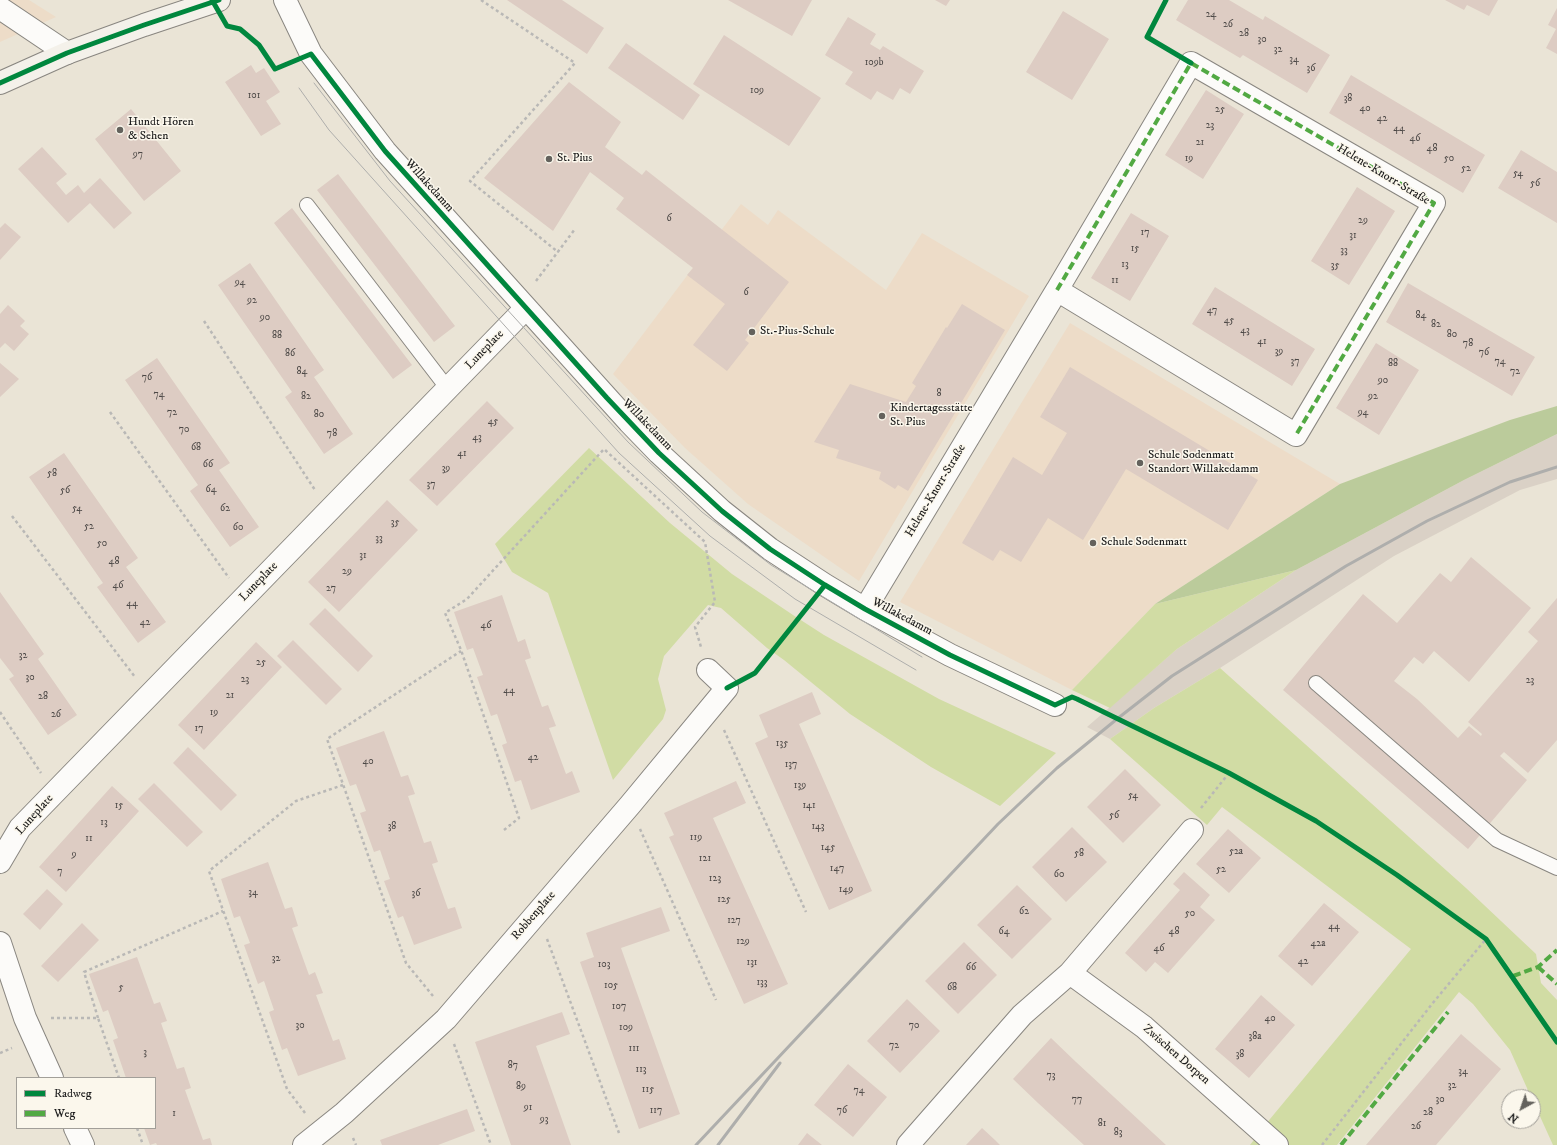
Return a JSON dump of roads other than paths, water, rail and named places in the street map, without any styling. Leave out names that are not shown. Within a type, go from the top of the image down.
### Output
[{"type":"main road","points":[[0,83],[67,53],[216,1]]},
{"type":"street","name":"Willakedamm","points":[[285,0],[311,54],[384,151],[660,453],[722,512],[770,549],[865,609],[950,655],[1055,705]]},
{"type":"street","points":[[0,8],[67,53]]},
{"type":"street","name":"Helene-Knorr-Straße","points":[[865,609],[1057,290],[1191,63],[1434,203],[1296,435],[1057,290]]},
{"type":"street","name":"Luneplate","points":[[0,862],[20,828],[526,308]]},
{"type":"street","name":"Robbenplate","points":[[312,1139],[344,1113],[446,1019],[630,805],[727,688],[708,670]]},
{"type":"street","points":[[908,1145],[1022,1015],[1070,973],[1192,830]]},
{"type":"street","points":[[0,943],[25,1018],[52,1077]]},
{"type":"street","name":"Zwischen Dorpen","points":[[1070,973],[1144,1027],[1277,1145]]},
{"type":"street","points":[[75,1129],[83,1145]]},
{"type":"lane","points":[[307,205],[448,389]]},
{"type":"lane","points":[[1316,683],[1498,840],[1557,868]]},
{"type":"tram line","points":[[314,83],[390,181],[628,442],[702,512],[771,565],[922,657]]},
{"type":"tram line","points":[[299,88],[329,130],[619,453],[710,536],[795,599],[916,670]]},
{"type":"railway","points":[[696,1145],[998,824],[1057,768],[1117,719],[1172,676],[1346,566],[1427,521],[1510,482],[1557,467]]},
{"type":"railway","points":[[718,1145],[780,1063]]},
{"type":"place","name":"Hundt Hören & Sehen","points":[[120,130]]},
{"type":"place","name":"St. Pius","points":[[549,159]]},
{"type":"place","name":"St.-Pius-Schule","points":[[752,332]]},
{"type":"place","name":"Kindertagesstätte St. Pius","points":[[882,416]]},
{"type":"place","name":"Schule Sodenmatt Standort Willakedamm","points":[[1140,463]]},
{"type":"place","name":"Schule Sodenmatt","points":[[1093,543]]}]
